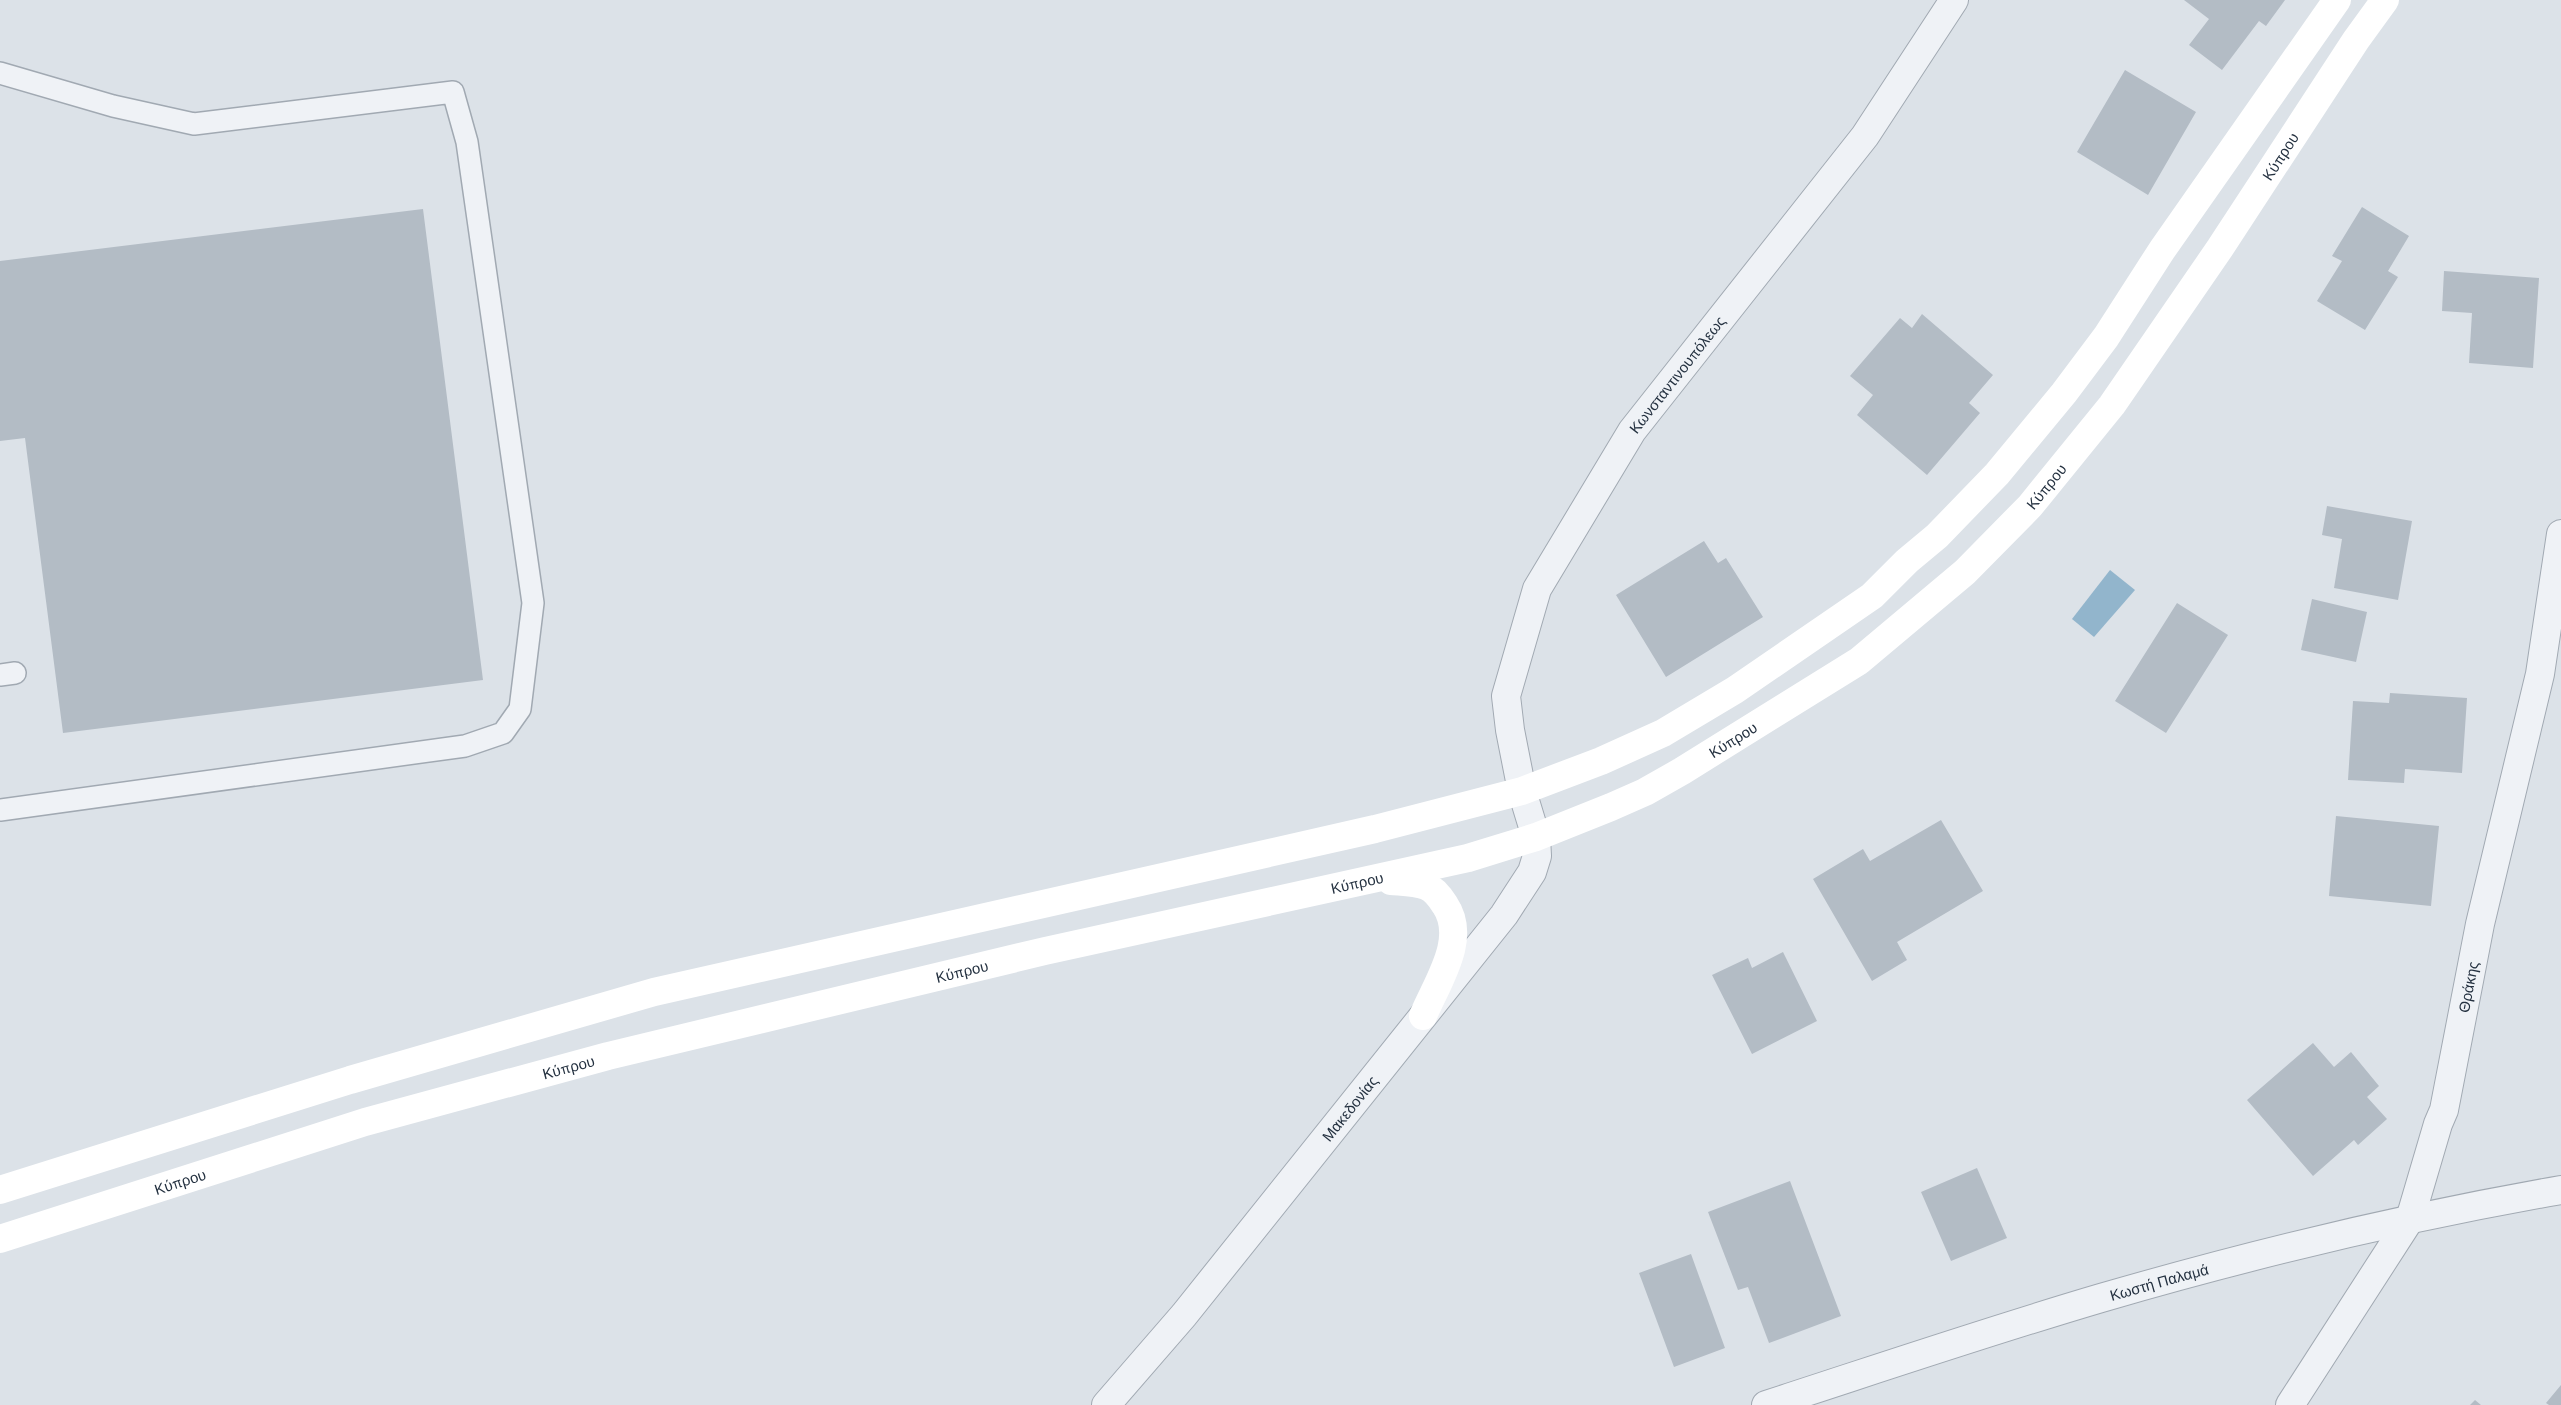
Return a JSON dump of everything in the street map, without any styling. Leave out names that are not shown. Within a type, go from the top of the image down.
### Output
[{"type":"main road","points":[[0,1190],[350,1080],[654,992],[1375,829],[1522,791],[1632,748],[1699,713],[1836,623],[1872,596],[1937,536],[1997,474],[2070,385],[2337,0]]},
{"type":"main road","name":"Κύπρου","points":[[0,1239],[365,1122],[617,1053],[1045,951],[1468,858],[1536,837],[1645,792],[1723,747],[1859,661],[1965,572],[2004,535],[2088,436],[2135,374],[2356,40],[2385,0]]},
{"type":"main road","points":[[1378,879],[1426,886],[1438,895],[1453,919],[1455,931],[1452,947],[1423,1016]]},
{"type":"street","name":"Κωνσταντινουπόλεως","points":[[1522,791],[1510,730],[1506,696],[1538,589],[1632,431],[1865,136],[1954,0]]},
{"type":"street","name":"Θράκης","points":[[2290,1405],[2410,1220],[2438,1124],[2444,1110],[2480,924],[2551,670],[2561,534]]},
{"type":"street","name":"Μακεδονίας","points":[[1106,1405],[1184,1315],[1504,915],[1525,885],[1537,856],[1536,837],[1522,791]]},
{"type":"street","name":"Κωστή Παλαμά","points":[[1766,1405],[2101,1298],[2285,1249],[2410,1220],[2561,1190]]},
{"type":"lane","points":[[0,73],[112,106],[194,124],[453,92],[467,142],[533,603],[520,708],[503,734],[465,746],[0,810]]},
{"type":"water","points":[[2110,570],[2135,590],[2094,637],[2072,619]]},
{"type":"building","points":[[2184,0],[2285,0],[2266,26],[2259,21],[2222,70],[2189,45],[2209,19]]},
{"type":"building","points":[[2125,70],[2196,112],[2148,195],[2077,152]]},
{"type":"building","points":[[2362,207],[2409,236],[2388,271],[2398,277],[2365,330],[2317,301],[2342,261],[2332,256]]},
{"type":"building","points":[[423,209],[483,680],[63,733],[25,438],[0,441],[0,261]]},
{"type":"building","points":[[2444,271],[2539,278],[2533,368],[2469,363],[2472,313],[2442,311]]},
{"type":"building","points":[[1922,314],[1993,375],[1969,403],[1980,413],[1927,475],[1857,415],[1873,395],[1850,376],[1900,318],[1912,328]]},
{"type":"building","points":[[2327,506],[2412,521],[2398,600],[2334,588],[2342,539],[2322,535]]},
{"type":"building","points":[[1704,541],[1718,563],[1726,558],[1763,617],[1666,677],[1616,595]]},
{"type":"building","points":[[2312,599],[2367,612],[2356,662],[2301,650]]},
{"type":"building","points":[[2177,603],[2228,635],[2166,733],[2115,701]]},
{"type":"building","points":[[2390,693],[2467,698],[2462,773],[2405,769],[2404,783],[2348,780],[2353,701],[2389,703]]},
{"type":"building","points":[[2336,816],[2439,826],[2431,906],[2329,896]]},
{"type":"building","points":[[1941,820],[1983,891],[1897,942],[1907,960],[1872,981],[1813,879],[1863,849],[1870,861]]},
{"type":"building","points":[[1783,952],[1817,1021],[1752,1054],[1712,975],[1748,958],[1752,968]]},
{"type":"building","points":[[2313,1043],[2334,1067],[2351,1052],[2379,1086],[2367,1097],[2387,1119],[2358,1145],[2354,1140],[2313,1176],[2247,1100]]},
{"type":"building","points":[[1977,1168],[2007,1238],[1951,1261],[1921,1192]]},
{"type":"building","points":[[1790,1181],[1841,1316],[1769,1343],[1748,1287],[1738,1290],[1708,1212]]},
{"type":"building","points":[[1691,1254],[1725,1348],[1674,1367],[1639,1273]]},
{"type":"building","points":[[2561,1385],[2561,1405],[2549,1405],[2546,1403]]},
{"type":"building","points":[[2475,1400],[2481,1405],[2470,1405]]}]
